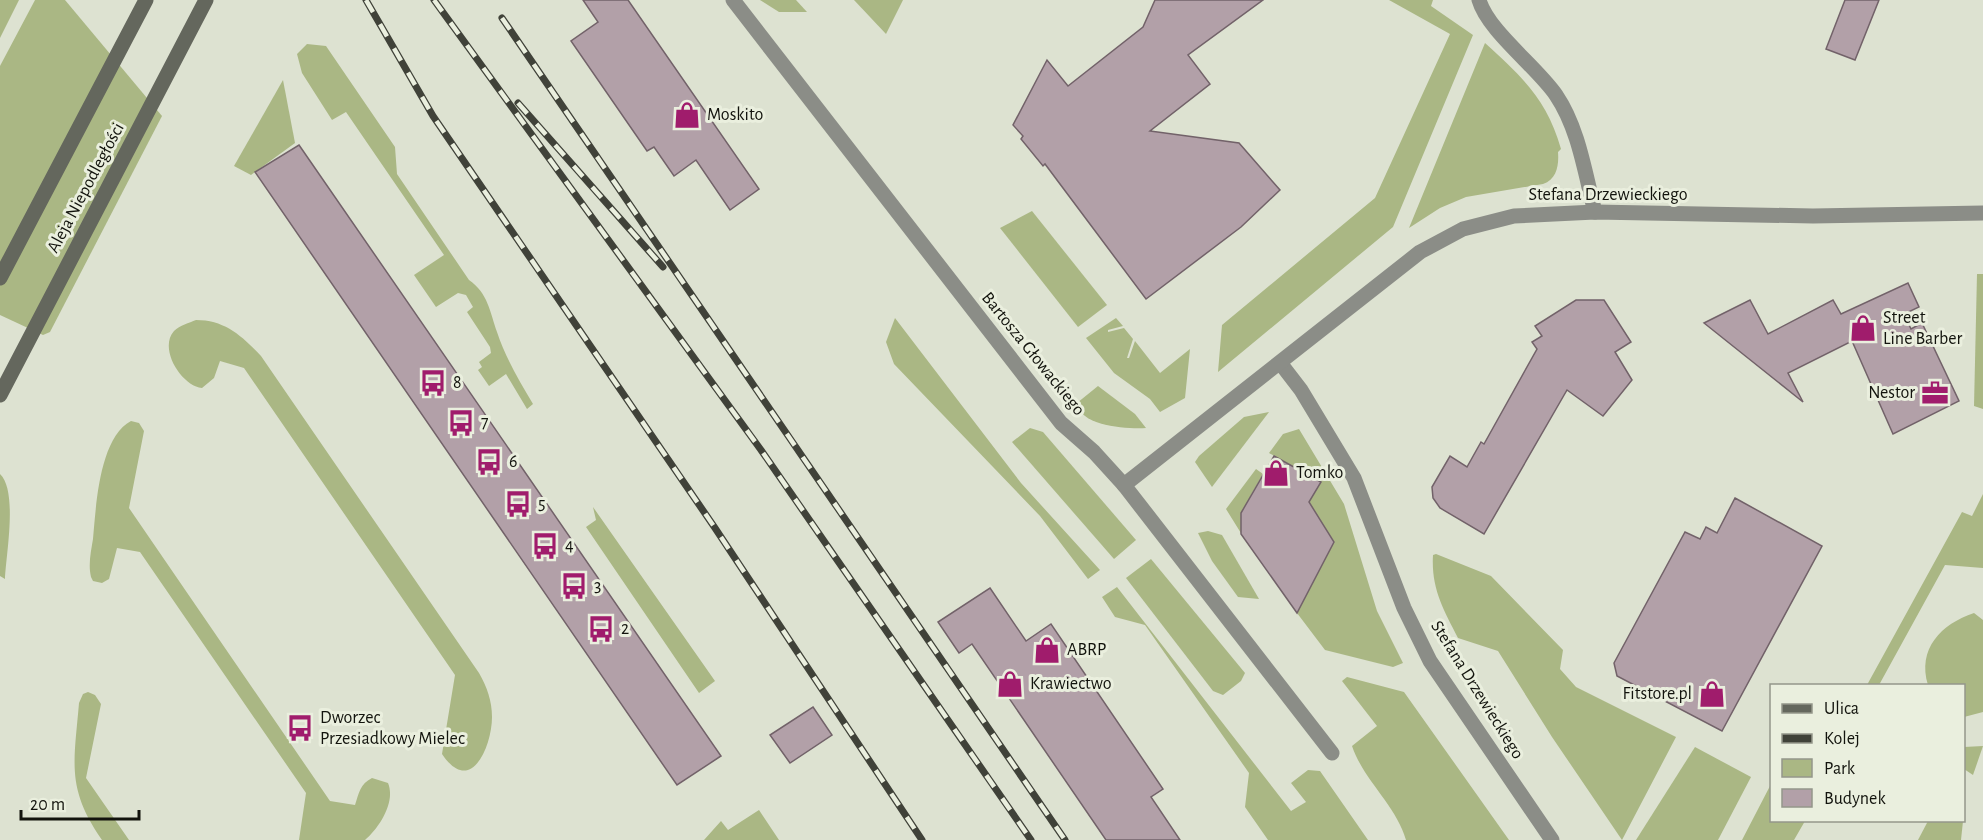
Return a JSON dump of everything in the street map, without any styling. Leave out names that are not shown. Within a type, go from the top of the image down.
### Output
[{"type":"street","name":"Aleja Niepodległości","points":[[0,278],[146,0]]},
{"type":"street","name":"Aleja Niepodległości","points":[[0,395],[207,0]]},
{"type":"street","name":"Bartosza Głowackiego","points":[[734,0],[1061,423],[1094,452],[1125,485],[1332,753]]},
{"type":"street","points":[[1479,0],[1487,19],[1539,71],[1558,98],[1572,127],[1595,212]]},
{"type":"street","name":"Stefana Drzewieckiego","points":[[1125,485],[1420,252],[1463,230],[1514,216],[1595,212],[1813,216],[1983,213]]},
{"type":"street","name":"Stefana Drzewieckiego","points":[[1281,364],[1300,390],[1354,478],[1404,608],[1431,661],[1552,840]]},
{"type":"green space","points":[[0,0],[19,0],[0,38]]},
{"type":"green space","points":[[35,0],[65,0],[162,116],[50,332],[43,335],[0,315],[0,66]]},
{"type":"green space","points":[[760,0],[796,0],[807,12],[779,12]]},
{"type":"green space","points":[[854,0],[903,0],[886,34]]},
{"type":"green space","points":[[1389,0],[1433,0],[1431,6],[1473,35],[1393,227],[1218,372],[1222,325],[1375,198],[1450,34]]},
{"type":"green space","points":[[1485,43],[1522,78],[1541,102],[1561,149],[1558,152],[1556,171],[1548,182],[1543,184],[1466,197],[1440,208],[1409,228]]},
{"type":"green space","points":[[307,44],[326,46],[395,147],[397,174],[469,280],[484,297],[504,351],[533,404],[527,409],[506,374],[489,386],[478,370],[482,367],[479,362],[491,353],[490,347],[467,312],[473,307],[466,295],[458,293],[436,307],[414,275],[444,255],[346,112],[332,120],[302,73],[297,54]]},
{"type":"green space","points":[[283,80],[295,143],[251,175],[234,166]]},
{"type":"green space","points":[[1032,211],[1107,305],[1078,327],[1000,228]]},
{"type":"green space","points":[[1977,274],[1983,274],[1983,409],[1974,406]]},
{"type":"green space","points":[[895,318],[1021,483],[1100,570],[1088,579],[1040,516],[894,364],[886,342]]},
{"type":"green space","points":[[1116,318],[1123,326],[1108,330],[1108,332],[1124,328],[1133,339],[1127,358],[1129,358],[1135,341],[1160,373],[1190,349],[1185,398],[1160,412],[1150,399],[1114,373],[1086,338]]},
{"type":"green space","points":[[196,320],[216,323],[232,330],[261,356],[479,673],[490,700],[491,729],[484,753],[471,769],[462,770],[452,766],[442,754],[455,675],[244,368],[220,361],[214,378],[202,388],[187,381],[174,366],[169,347],[170,339],[176,329]]},
{"type":"green space","points":[[1098,386],[1135,414],[1146,428],[1106,425],[1095,422],[1080,411],[1077,403]]},
{"type":"green space","points":[[1269,412],[1212,487],[1195,462],[1199,456],[1244,417]]},
{"type":"green space","points":[[131,421],[139,423],[144,431],[129,508],[330,801],[355,805],[360,789],[368,780],[372,778],[388,783],[390,798],[385,814],[376,829],[365,840],[299,840],[306,793],[140,552],[117,548],[109,579],[102,583],[93,581],[90,572],[90,558],[101,474],[112,442],[120,430]]},
{"type":"green space","points":[[1030,428],[1043,432],[1136,540],[1114,559],[1012,442]]},
{"type":"green space","points":[[1299,429],[1344,504],[1377,611],[1403,663],[1393,667],[1325,650],[1297,613],[1334,542],[1309,502],[1319,481],[1269,453],[1283,434]]},
{"type":"green space","points":[[1256,469],[1263,474],[1244,512],[1242,529],[1244,538],[1226,509]]},
{"type":"green space","points":[[0,474],[9,494],[10,508],[5,579],[0,576]]},
{"type":"green space","points":[[1983,494],[1983,568],[1945,565],[1880,684],[1868,684],[1962,512],[1972,516]]},
{"type":"green space","points":[[593,507],[715,681],[699,693],[586,527],[596,520]]},
{"type":"green space","points":[[1208,531],[1222,535],[1259,599],[1238,597],[1212,561],[1198,533]]},
{"type":"green space","points":[[1436,554],[1491,576],[1563,650],[1560,669],[1576,687],[1676,737],[1622,840],[1552,737],[1498,651],[1458,638],[1436,588],[1433,555]]},
{"type":"green space","points":[[1151,559],[1245,673],[1241,681],[1223,695],[1213,691],[1126,578]]},
{"type":"green space","points":[[1117,587],[1291,811],[1306,802],[1291,783],[1308,770],[1320,771],[1368,840],[1268,840],[1245,807],[1249,773],[1145,625],[1115,617],[1102,597]]},
{"type":"green space","points":[[1974,613],[1983,620],[1983,712],[1965,717],[1965,684],[1928,684],[1925,672],[1929,649],[1934,640],[1942,631]]},
{"type":"green space","points":[[1347,677],[1404,692],[1509,840],[1406,840],[1395,815],[1364,771],[1352,746],[1377,726],[1342,681]]},
{"type":"green space","points":[[88,692],[95,695],[101,704],[86,778],[129,840],[102,840],[90,822],[78,790],[75,774],[75,742],[79,703],[83,694]]},
{"type":"green space","points":[[1983,746],[1973,775],[1965,770],[1965,747]]},
{"type":"green space","points":[[1695,747],[1751,777],[1718,840],[1636,840]]},
{"type":"green space","points":[[1770,786],[1770,822],[1804,822],[1794,840],[1742,840]]},
{"type":"green space","points":[[759,810],[779,840],[704,840],[721,821],[728,830]]},
{"type":"green space","points":[[1927,822],[1963,822],[1961,840],[1918,840]]},
{"type":"building","name":"Moskito","points":[[583,0],[628,0],[759,189],[730,210],[696,160],[674,176],[654,147],[647,151],[571,41],[598,22]]},
{"type":"building","points":[[1155,0],[1263,0],[1188,55],[1210,84],[1150,131],[1239,143],[1280,190],[1241,227],[1146,299],[1045,164],[1043,166],[1021,139],[1023,136],[1013,125],[1047,60],[1068,86],[1143,27]]},
{"type":"building","points":[[1845,0],[1879,0],[1855,60],[1826,49]]},
{"type":"building","points":[[299,145],[721,756],[677,785],[255,172]]},
{"type":"building","points":[[1908,283],[1919,307],[1904,314],[1911,329],[1922,323],[1959,401],[1893,434],[1852,341],[1788,373],[1803,402],[1704,323],[1750,300],[1768,334],[1833,300],[1841,314]]},
{"type":"building","points":[[1576,300],[1604,300],[1631,342],[1615,352],[1632,380],[1603,416],[1567,390],[1484,534],[1440,508],[1433,498],[1432,487],[1450,456],[1467,467],[1481,442],[1484,444],[1537,349],[1532,342],[1542,336],[1535,326]]},
{"type":"building","points":[[1274,456],[1321,482],[1309,502],[1334,542],[1297,613],[1241,534],[1241,513]]},
{"type":"building","points":[[1735,498],[1822,546],[1722,731],[1617,676],[1614,663],[1685,532],[1700,539],[1706,527],[1717,533]]},
{"type":"building","points":[[990,588],[1026,641],[1051,624],[1163,789],[1151,797],[1180,840],[1106,840],[972,644],[959,653],[938,622]]},
{"type":"building","points":[[813,707],[832,735],[790,763],[770,735]]},
{"type":"railway","points":[[366,0],[433,116],[715,528],[922,840]]},
{"type":"railway","points":[[434,0],[761,450],[1031,840]]},
{"type":"railway","points":[[502,18],[1065,840]]},
{"type":"railway","points":[[518,103],[663,267]]},
{"type":"place","name":"Moskito","points":[[687,115]]},
{"type":"place","name":"Street Line Barber","points":[[1863,328]]},
{"type":"place","name":"8","points":[[433,383]]},
{"type":"place","name":"Nestor","points":[[1935,393]]},
{"type":"place","name":"7","points":[[461,423]]},
{"type":"place","name":"6","points":[[489,462]]},
{"type":"place","name":"Tomko","points":[[1276,473]]},
{"type":"place","name":"5","points":[[518,504]]},
{"type":"place","name":"4","points":[[545,546]]},
{"type":"place","name":"3","points":[[574,586]]},
{"type":"place","name":"2","points":[[601,629]]},
{"type":"place","name":"ABRP","points":[[1047,650]]},
{"type":"place","name":"Krawiectwo","points":[[1010,684]]},
{"type":"place","name":"Fitstore.pl","points":[[1712,694]]},
{"type":"place","name":"Dworzec Przesiadkowy Mielec","points":[[300,728]]}]
